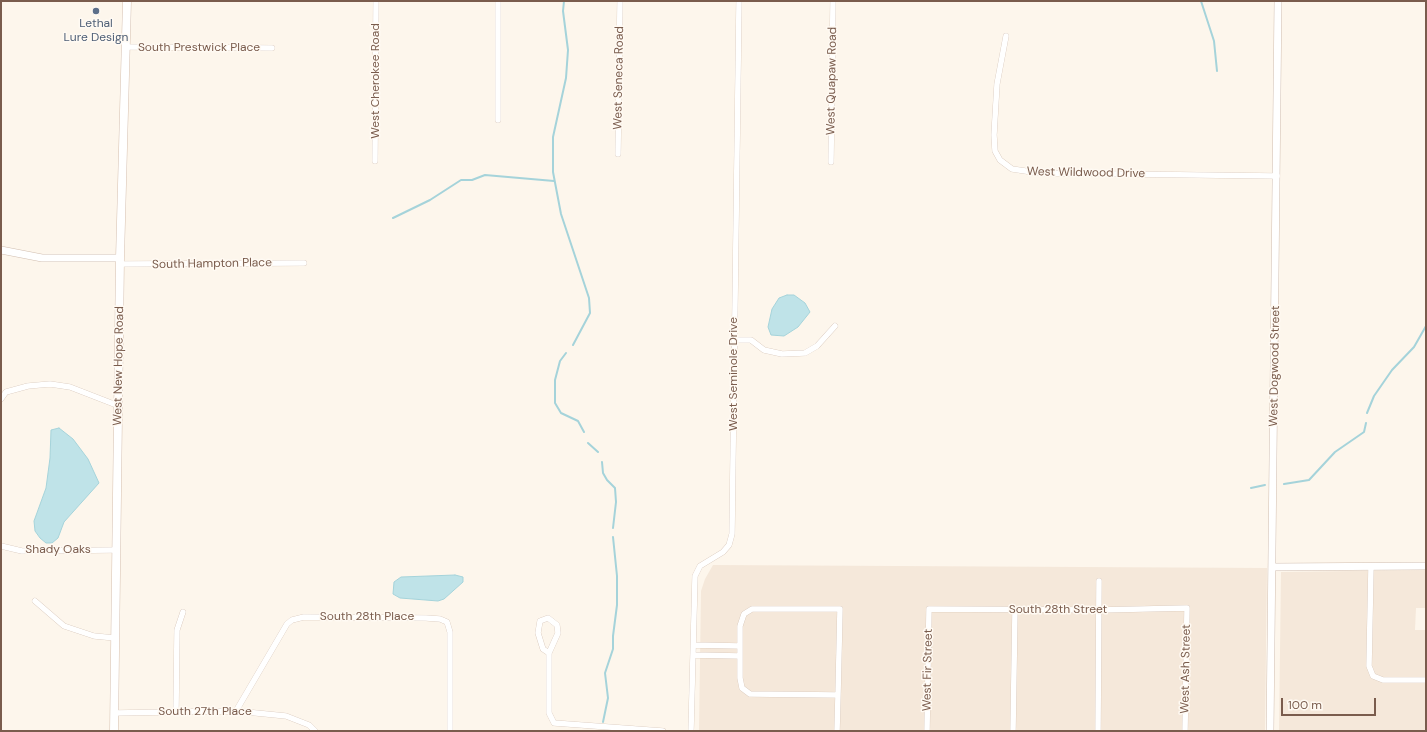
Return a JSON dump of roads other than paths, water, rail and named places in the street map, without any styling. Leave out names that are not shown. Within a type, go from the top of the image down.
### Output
[{"type":"main road","name":"West New Hope Road","points":[[114,731],[120,261],[127,1]]},
{"type":"street","name":"West Cherokee Road","points":[[375,160],[376,1]]},
{"type":"street","points":[[498,1],[498,120]]},
{"type":"street","name":"West Seneca Road","points":[[618,154],[620,1]]},
{"type":"street","name":"West Seminole Drive","points":[[692,731],[695,576],[700,566],[723,552],[729,545],[732,534],[739,1]]},
{"type":"street","name":"West Quapaw Road","points":[[831,162],[833,1]]},
{"type":"street","name":"West Dogwood Street","points":[[1270,731],[1278,1]]},
{"type":"street","name":"West Wildwood Drive","points":[[1006,36],[997,84],[994,136],[995,152],[1000,160],[1012,169],[1039,173],[1277,176]]},
{"type":"street","name":"South Prestwick Place","points":[[126,47],[272,48]]},
{"type":"street","name":"South Hampton Place","points":[[1,250],[42,258],[120,261],[304,263]]},
{"type":"street","points":[[734,340],[751,340],[764,350],[782,354],[805,353],[817,346],[835,326]]},
{"type":"street","points":[[1,399],[6,392],[28,386],[50,384],[70,387],[119,406]]},
{"type":"street","name":"Shady Oaks","points":[[1,546],[22,551],[116,550]]},
{"type":"street","points":[[1272,567],[1426,566]]},
{"type":"street","points":[[1371,567],[1369,666],[1373,676],[1383,680],[1426,680]]},
{"type":"street","points":[[1098,731],[1099,582]]},
{"type":"street","points":[[35,601],[64,626],[94,636],[115,638]]},
{"type":"street","name":"South 28th Street","points":[[929,610],[1100,610],[1187,608]]},
{"type":"street","name":"West Ash Street","points":[[1185,731],[1187,608]]},
{"type":"street","points":[[837,731],[838,695],[840,609],[752,609],[744,614],[742,620],[740,646],[740,678],[742,688],[750,694],[838,695]]},
{"type":"street","name":"West Fir Street","points":[[927,731],[929,610]]},
{"type":"street","points":[[1013,731],[1015,610]]},
{"type":"street","points":[[176,712],[177,630],[183,612]]},
{"type":"street","name":"South 28th Place","points":[[236,711],[288,624],[292,620],[304,617],[440,619],[447,622],[450,632],[450,731]]},
{"type":"street","points":[[549,653],[543,649],[538,633],[540,621],[548,618],[557,625],[558,633],[549,653],[549,713],[554,723],[663,731]]},
{"type":"street","points":[[694,645],[740,646]]},
{"type":"street","points":[[694,654],[740,656]]},
{"type":"street","name":"South 27th Place","points":[[114,712],[236,711],[286,716],[310,725],[315,731]]},
{"type":"water","points":[[787,295],[794,295],[805,303],[810,312],[798,327],[784,336],[771,335],[768,327],[772,309],[779,298]]},
{"type":"water","points":[[59,428],[73,439],[88,459],[99,483],[64,522],[58,538],[52,543],[46,543],[35,531],[34,521],[46,488],[50,458],[51,430]]},
{"type":"water","points":[[455,575],[463,577],[463,582],[444,599],[438,601],[400,598],[393,594],[394,582],[401,577]]},
{"type":"waterway","points":[[564,1],[563,11],[568,50],[566,78],[553,137],[553,172],[561,214],[589,298],[590,313],[573,345]]},
{"type":"waterway","points":[[1201,1],[1214,41],[1217,71]]},
{"type":"waterway","points":[[393,218],[430,200],[461,180],[472,180],[485,175],[554,181]]},
{"type":"waterway","points":[[1367,413],[1374,396],[1392,370],[1414,347],[1426,326]]},
{"type":"waterway","points":[[566,353],[560,361],[555,380],[555,403],[561,413],[578,421],[584,432]]},
{"type":"waterway","points":[[1284,484],[1309,480],[1335,452],[1364,432],[1366,423]]},
{"type":"waterway","points":[[588,443],[598,452]]},
{"type":"waterway","points":[[602,462],[603,473],[607,480],[615,488],[616,502],[613,528]]},
{"type":"waterway","points":[[1251,488],[1265,485]]},
{"type":"waterway","points":[[603,722],[608,698],[605,673],[613,649],[617,605],[617,576],[613,537]]},
{"type":"place","name":"Lethal Lure Design","points":[[96,11]]}]
